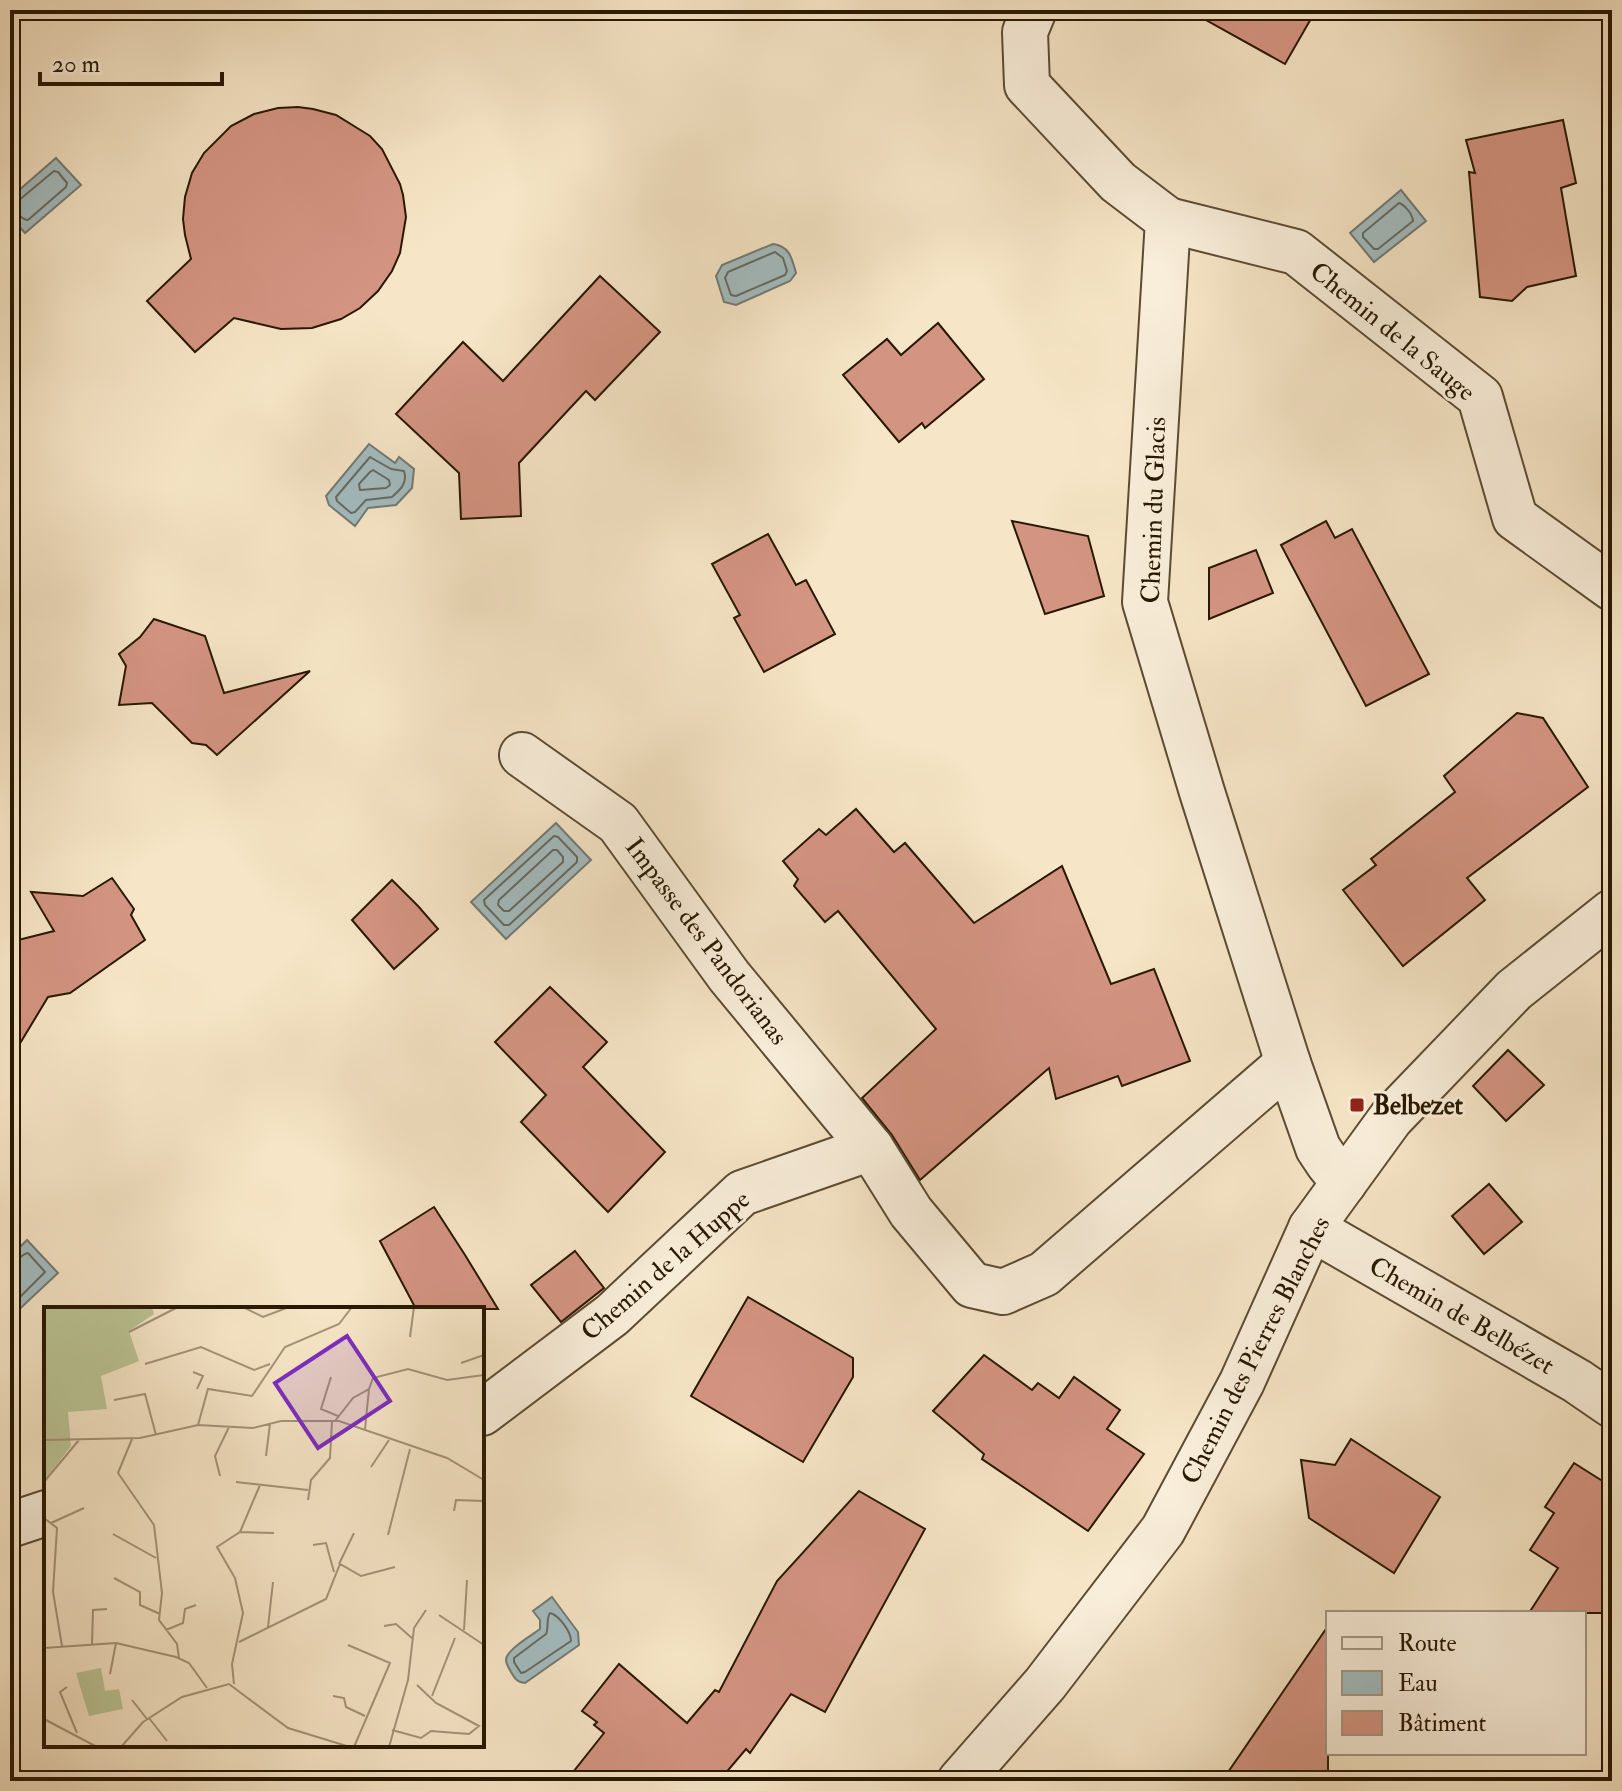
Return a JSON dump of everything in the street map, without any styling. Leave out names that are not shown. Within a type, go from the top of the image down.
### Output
[{"type":"street","points":[[1034,10],[1025,32],[1027,85],[1118,182],[1168,220]]},
{"type":"street","name":"Chemin de la Sauge","points":[[1168,220],[1296,252],[1480,397],[1515,518],[1612,588]]},
{"type":"street","name":"Chemin du Glacis","points":[[1168,220],[1145,602],[1288,1063],[1318,1148],[1344,1183]]},
{"type":"street","name":"Impasse des Pandorianas","points":[[522,755],[618,823],[729,976],[871,1148]]},
{"type":"street","name":"Chemin des Pierres Blanches","points":[[960,1781],[1045,1684],[1163,1530],[1242,1382],[1311,1228],[1391,1118],[1514,990],[1612,912]]},
{"type":"street","points":[[871,1148],[911,1212],[972,1285],[1003,1292],[1044,1274],[1288,1063]]},
{"type":"street","name":"Chemin de la Huppe","points":[[484,1411],[612,1315],[742,1193],[871,1148]]},
{"type":"street","name":"Chemin de Belbézet","points":[[1311,1228],[1577,1381],[1612,1405]]},
{"type":"street","points":[[10,1525],[44,1514]]},
{"type":"water","points":[[56,158],[81,185],[25,233],[10,216],[10,198]]},
{"type":"water","points":[[1401,190],[1426,221],[1374,262],[1350,233]]},
{"type":"water","points":[[773,244],[787,250],[791,258],[796,273],[790,281],[736,305],[724,302],[716,276],[722,265]]},
{"type":"water","points":[[369,444],[395,463],[399,457],[414,469],[412,488],[396,505],[368,508],[355,526],[329,505],[326,496]]},
{"type":"water","points":[[556,823],[591,860],[506,939],[471,902]]},
{"type":"water","points":[[27,1240],[58,1273],[10,1318],[10,1257]]},
{"type":"water","points":[[552,1597],[578,1632],[579,1645],[525,1683],[520,1682],[508,1666],[507,1656],[540,1629],[540,1620],[533,1611]]},
{"type":"building","points":[[1188,10],[1316,10],[1285,64]]},
{"type":"building","points":[[298,107],[336,115],[370,136],[382,149],[403,195],[406,217],[400,253],[378,291],[360,308],[341,319],[312,328],[281,329],[234,318],[195,352],[147,301],[191,259],[183,219],[192,173],[204,153],[231,126],[254,114]]},
{"type":"building","points":[[1563,120],[1576,183],[1561,188],[1576,276],[1527,287],[1512,301],[1480,297],[1469,172],[1475,173],[1466,140]]},
{"type":"building","points":[[600,276],[660,332],[595,400],[586,391],[519,463],[521,516],[461,519],[459,473],[396,414],[463,342],[503,381]]},
{"type":"building","points":[[938,323],[984,379],[925,428],[922,423],[899,442],[843,375],[887,339],[901,355]]},
{"type":"building","points":[[1012,521],[1088,536],[1104,596],[1045,614]]},
{"type":"building","points":[[1326,521],[1335,538],[1352,529],[1429,674],[1366,706],[1281,545]]},
{"type":"building","points":[[768,534],[796,585],[806,580],[835,634],[764,672],[734,618],[740,615],[712,564]]},
{"type":"building","points":[[1256,550],[1273,593],[1209,619],[1209,568]]},
{"type":"building","points":[[154,619],[205,636],[224,693],[310,671],[217,755],[206,745],[192,743],[152,703],[119,705],[126,666],[119,654],[140,637]]},
{"type":"building","points":[[1517,713],[1543,718],[1588,787],[1467,878],[1485,900],[1403,966],[1343,890],[1376,865],[1371,859],[1455,792],[1444,776]]},
{"type":"building","points":[[856,809],[894,852],[905,843],[974,923],[1062,866],[1111,984],[1154,969],[1190,1061],[1122,1086],[1118,1076],[1056,1099],[1049,1068],[920,1180],[892,1135],[862,1098],[936,1029],[838,911],[825,922],[794,886],[798,879],[783,861],[819,829],[826,835]]},
{"type":"building","points":[[112,878],[134,909],[131,915],[145,940],[70,993],[48,997],[10,1060],[10,942],[54,931],[31,892],[83,896]]},
{"type":"building","points":[[392,880],[438,929],[394,969],[352,920]]},
{"type":"building","points":[[550,987],[607,1042],[583,1067],[665,1152],[608,1212],[521,1122],[546,1095],[495,1042]]},
{"type":"building","points":[[1508,1050],[1544,1085],[1506,1121],[1473,1086]]},
{"type":"building","points":[[1489,1184],[1522,1222],[1484,1254],[1452,1216]]},
{"type":"building","points":[[434,1207],[498,1309],[415,1307],[380,1241]]},
{"type":"building","points":[[575,1251],[604,1288],[561,1322],[531,1285]]},
{"type":"building","points":[[748,1297],[853,1358],[853,1377],[803,1462],[691,1396]]},
{"type":"building","points":[[984,1355],[1032,1390],[1038,1383],[1059,1398],[1074,1377],[1120,1410],[1107,1429],[1144,1454],[1088,1531],[982,1459],[984,1454],[933,1411]]},
{"type":"building","points":[[1351,1439],[1440,1497],[1394,1573],[1309,1518],[1301,1460],[1335,1465]]},
{"type":"building","points":[[1574,1463],[1612,1487],[1612,1613],[1530,1611],[1558,1568],[1530,1550],[1554,1513],[1545,1507]]},
{"type":"building","points":[[859,1491],[925,1529],[825,1712],[791,1694],[750,1753],[746,1749],[719,1781],[566,1781],[604,1733],[594,1725],[597,1722],[582,1711],[619,1664],[687,1723],[715,1690],[719,1692],[777,1581]]},
{"type":"building","points":[[1326,1629],[1328,1781],[1222,1781]]},
{"type":"place","name":"Belbezet","points":[[1357,1105]]}]
